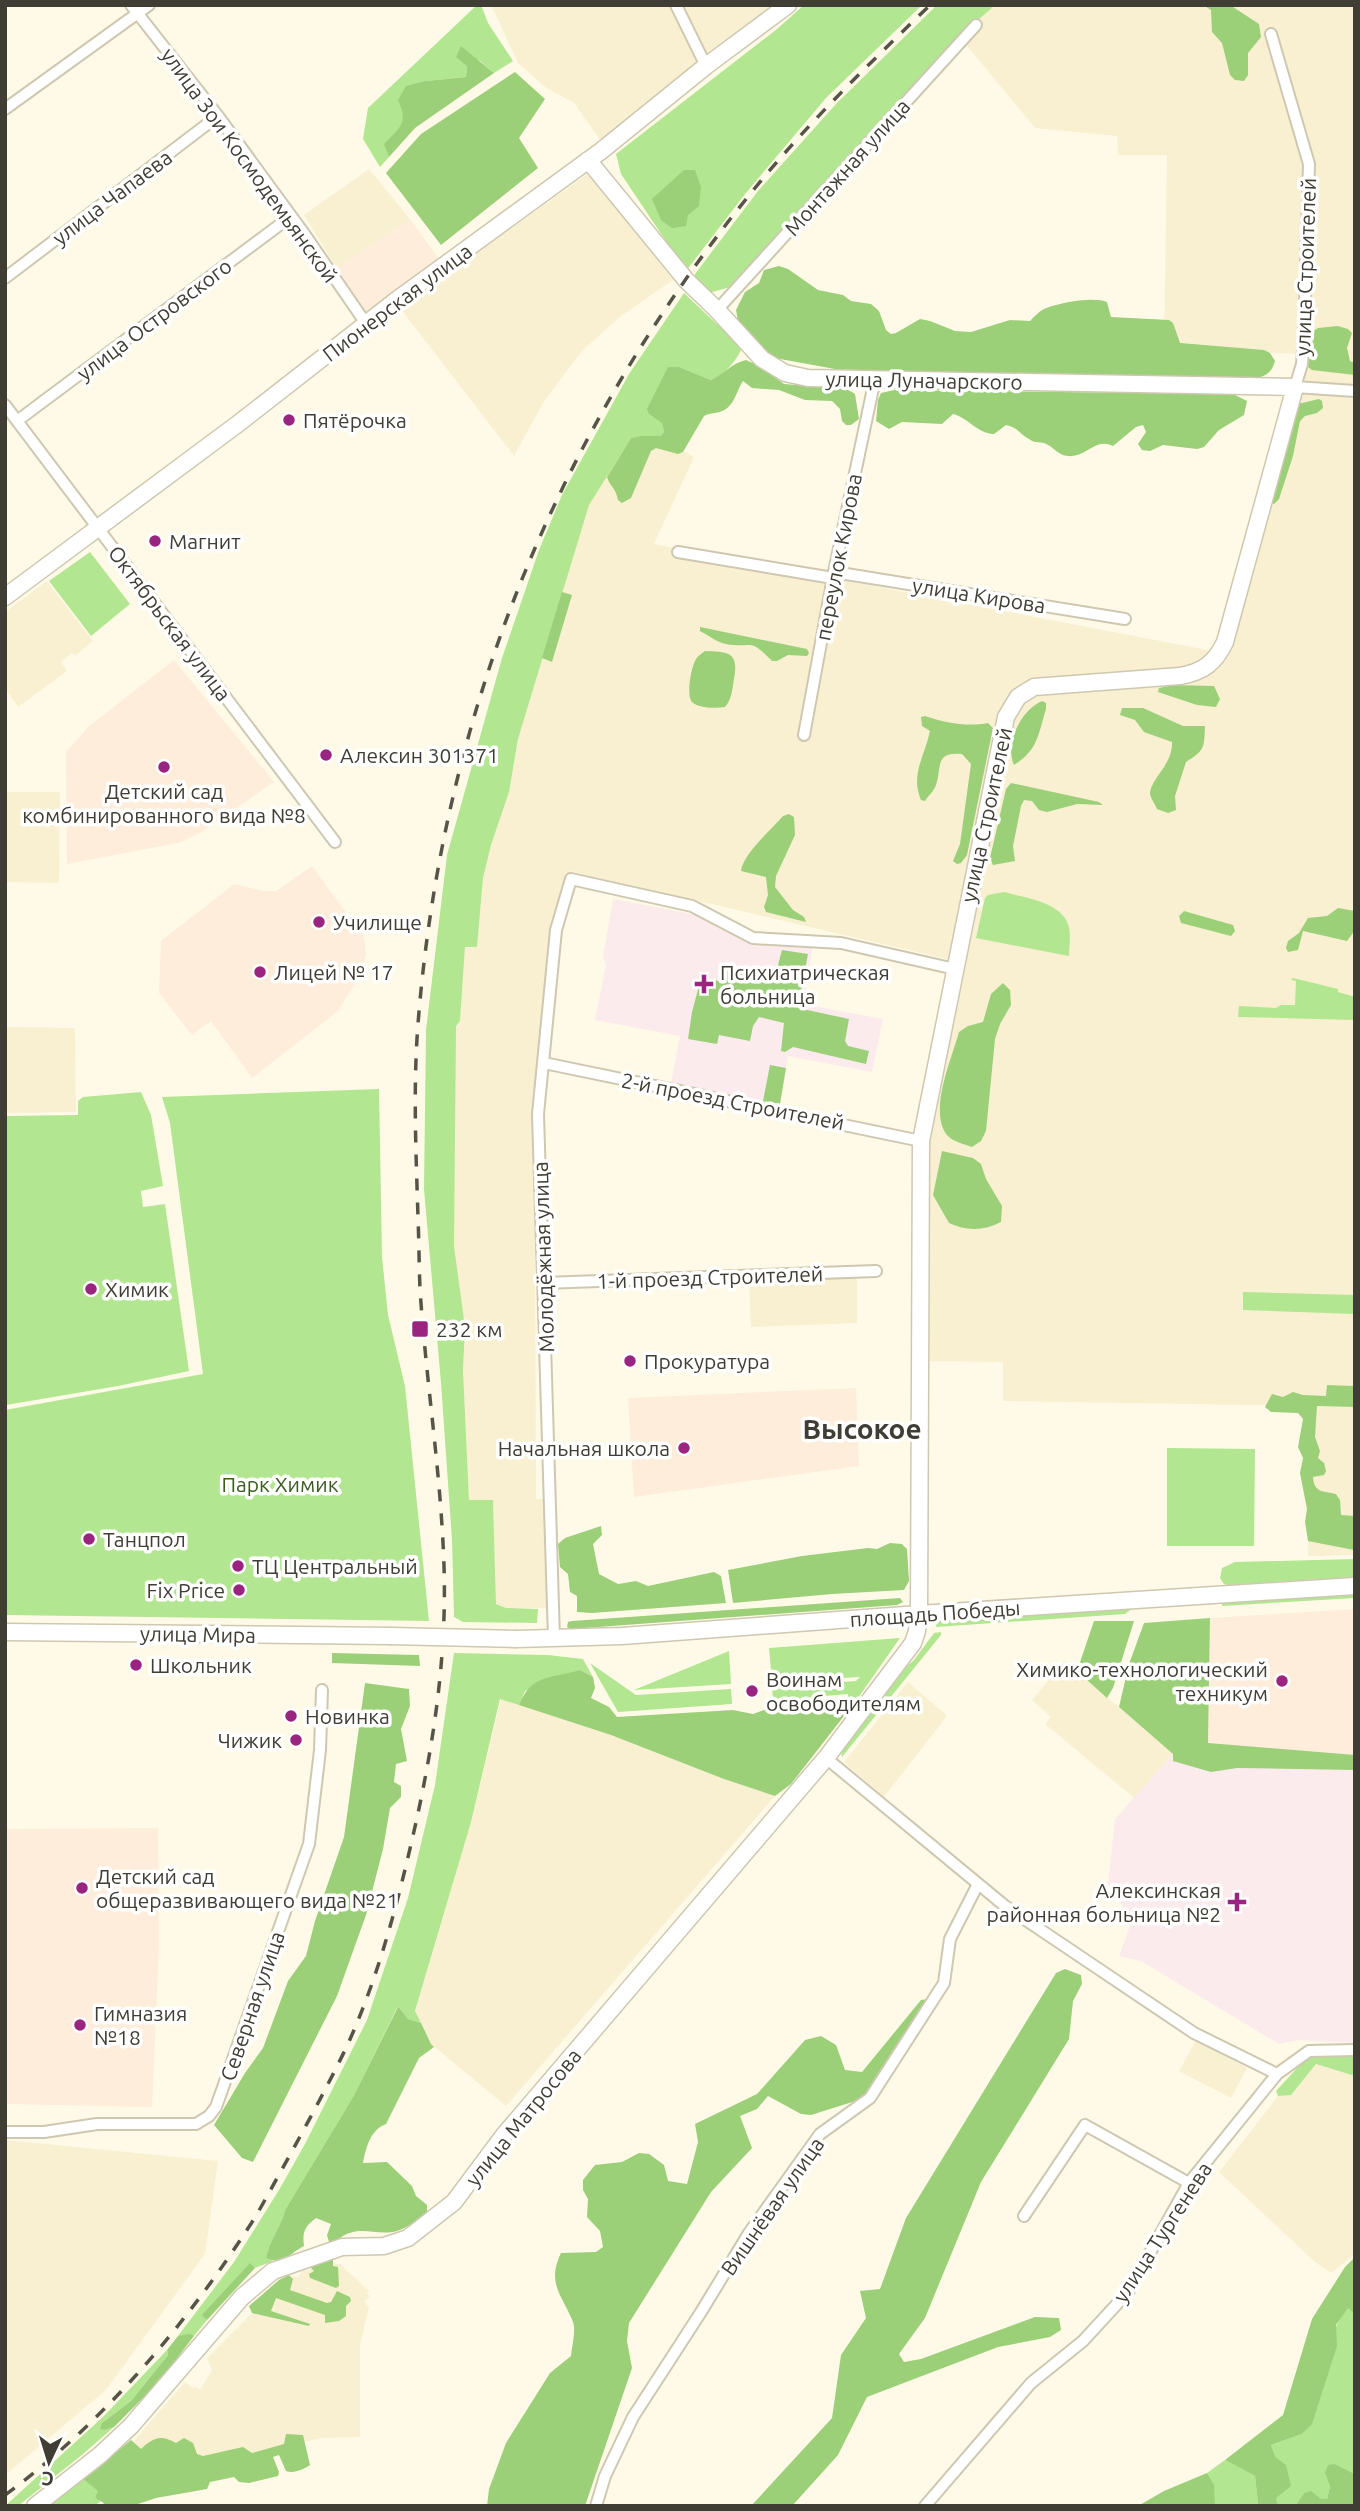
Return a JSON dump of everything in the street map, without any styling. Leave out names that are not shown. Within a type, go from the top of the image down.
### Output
[{"type":"main road","name":"Пионерская улица","points":[[5,597],[394,302],[588,160],[788,5]]},
{"type":"main road","name":"улица Луначарского","points":[[588,160],[686,280],[762,359],[785,373],[808,378],[1295,387]]},
{"type":"main road","name":"улица Строителей","points":[[919,1614],[921,1141],[1002,732],[1011,706],[1018,697],[1034,687],[1180,676],[1202,670],[1214,662],[1225,642],[1295,387]]},
{"type":"main road","name":"площадь Победы","points":[[516,1639],[622,1636],[1355,1586]]},
{"type":"main road","name":"улица Матросова","points":[[35,2506],[100,2455],[131,2426],[243,2297],[273,2271],[342,2247],[384,2246],[408,2238],[454,2202],[504,2135],[826,1758],[908,1651],[917,1631],[919,1614]]},
{"type":"main road","name":"улица Мира","points":[[5,1632],[516,1639]]},
{"type":"street","points":[[5,109],[134,10],[149,5]]},
{"type":"street","points":[[676,5],[706,66]]},
{"type":"street","name":"улица Зои Космодемьянской","points":[[134,10],[218,116],[367,325]]},
{"type":"street","name":"Монтажная улица","points":[[717,310],[976,25]]},
{"type":"street","name":"улица Строителей","points":[[1271,34],[1309,164],[1304,334],[1302,364],[1295,387]]},
{"type":"street","name":"улица Чапаева","points":[[5,278],[218,116]]},
{"type":"street","name":"улица Островского","points":[[17,421],[290,218]]},
{"type":"street","name":"переулок Кирова","points":[[804,735],[833,575],[875,379]]},
{"type":"street","name":"улица Луначарского","points":[[1295,387],[1355,391]]},
{"type":"street","name":"Октябрьская улица","points":[[5,405],[335,842]]},
{"type":"street","name":"улица Кирова","points":[[678,552],[1125,619]]},
{"type":"street","name":"Молодёжная улица","points":[[554,1639],[538,1114],[556,930],[571,878],[692,906],[753,939],[841,943],[955,969]]},
{"type":"street","name":"2-й проезд Строителей","points":[[544,1063],[921,1141]]},
{"type":"street","name":"1-й проезд Строителей","points":[[544,1283],[876,1271]]},
{"type":"street","name":"Северная улица","points":[[5,2132],[44,2133],[106,2123],[196,2124],[203,2121],[216,2107],[309,1844],[320,1750],[322,1690]]},
{"type":"street","points":[[826,1758],[1005,1906],[1194,2033],[1277,2074]]},
{"type":"street","name":"Вишнёвая улица","points":[[596,2506],[605,2476],[633,2417],[748,2233],[820,2134],[870,2098],[944,1983],[950,1939],[978,1884]]},
{"type":"street","name":"улица Тургенева","points":[[925,2506],[1031,2383],[1083,2341],[1128,2292],[1189,2183],[1277,2074],[1309,2051],[1355,2050]]},
{"type":"street","points":[[1024,2216],[1085,2125],[1189,2183]]},
{"type":"shaded area","points":[[491,5],[672,5],[699,63],[601,141],[574,103],[545,87],[518,63]]},
{"type":"shaded area","points":[[681,5],[778,5],[707,58]]},
{"type":"shaded area","points":[[990,5],[1355,5],[1355,1386],[1327,1385],[1327,1396],[1318,1406],[1355,1407],[1355,1555],[1308,1556],[1311,1406],[1003,1401],[1003,1362],[917,1361],[912,1189],[947,959],[570,871],[550,928],[535,1180],[536,1499],[548,1499],[552,1608],[506,1608],[496,1604],[493,1500],[469,1500],[463,1370],[465,1327],[454,1246],[456,1026],[460,1021],[465,947],[477,946],[483,878],[509,792],[518,739],[589,504],[636,423],[694,457],[654,544],[1223,653],[1296,388],[1298,354],[1164,347],[1167,155],[1118,155],[1117,136],[1035,128],[959,36],[992,8]]},
{"type":"shaded area","points":[[369,169],[410,219],[337,269],[304,215]]},
{"type":"shaded area","points":[[589,173],[673,280],[621,316],[581,352],[543,403],[514,456],[400,308]]},
{"type":"shaded area","points":[[410,219],[439,259],[369,315],[337,269]]},
{"type":"shaded area","points":[[47,581],[93,641],[75,656],[72,653],[61,662],[67,671],[18,707],[5,688],[5,612]]},
{"type":"shaded area","name":"Детский сад комбинированного вида №8","points":[[174,660],[274,782],[200,833],[178,843],[67,864],[66,752],[88,727]]},
{"type":"shaded area","points":[[5,792],[60,792],[59,883],[5,882]]},
{"type":"shaded area","name":"Лицей № 17","points":[[312,866],[364,937],[364,964],[338,1011],[252,1078],[211,1021],[192,1035],[159,993],[161,941],[234,884],[276,891]]},
{"type":"shaded area","name":"Психиатрическая больница","points":[[613,899],[703,916],[738,936],[813,945],[803,1004],[883,1019],[872,1072],[788,1056],[780,1104],[671,1083],[680,1036],[595,1020],[606,965],[603,957]]},
{"type":"shaded area","points":[[5,1027],[75,1028],[76,1112],[5,1113]]},
{"type":"shaded area","points":[[857,1274],[857,1323],[751,1327],[749,1280]]},
{"type":"shaded area","points":[[856,1388],[859,1466],[634,1497],[628,1398]]},
{"type":"shaded area","name":"Химико-технологический техникум","points":[[1355,1609],[1355,1760],[1208,1744],[1210,1618]]},
{"type":"shaded area","points":[[1065,1661],[1173,1754],[1134,1798],[1045,1724],[1051,1717],[1032,1700]]},
{"type":"shaded area","points":[[908,1682],[947,1716],[884,1797],[844,1762]]},
{"type":"shaded area","points":[[501,1699],[611,1735],[775,1796],[506,2106],[431,2044],[415,2012],[471,1822]]},
{"type":"shaded area","name":"Алексинская районная больница №2","points":[[1173,1754],[1355,1760],[1355,2043],[1299,2040],[1279,2044],[1141,1961],[1119,1956],[1132,1920],[1108,1884],[1115,1819]]},
{"type":"shaded area","points":[[158,1828],[159,1947],[152,2107],[5,2104],[5,1829]]},
{"type":"shaded area","points":[[1196,2040],[1247,2068],[1231,2098],[1179,2071]]},
{"type":"shaded area","points":[[1315,2064],[1355,2076],[1355,2254],[1331,2273],[1315,2262],[1219,2172],[1278,2096],[1291,2095]]},
{"type":"shaded area","points":[[5,2140],[218,2161],[205,2254],[106,2390],[5,2475]]},
{"type":"shaded area","points":[[340,2264],[369,2291],[367,2293],[370,2296],[364,2302],[369,2307],[360,2345],[360,2437],[321,2438],[206,2465],[203,2456],[194,2453],[123,2453],[185,2382],[200,2390],[212,2370],[207,2358],[275,2290],[293,2276],[298,2277],[302,2271]]},
{"type":"green space","points":[[477,5],[481,5],[488,23],[513,61],[494,73],[479,60],[467,66],[466,77],[426,81],[404,113],[402,126],[385,144],[389,157],[380,167],[363,139],[368,108]]},
{"type":"green space","points":[[804,5],[922,5],[826,98],[745,194],[686,271],[621,174],[616,154]]},
{"type":"green space","points":[[937,5],[990,5],[992,8],[959,36],[730,287],[709,293],[692,278],[758,191],[836,104]]},
{"type":"green space","points":[[1203,5],[1230,5],[1259,24],[1261,37],[1248,53],[1248,75],[1244,81],[1235,80],[1230,75],[1222,43],[1212,32],[1211,10]]},
{"type":"green space","points":[[461,46],[494,73],[415,128],[389,157],[384,144],[403,120],[398,100],[406,86],[466,77],[467,66],[456,57]]},
{"type":"green space","points":[[515,72],[545,99],[519,138],[538,168],[441,245],[386,173],[421,134]]},
{"type":"green space","points":[[684,170],[695,170],[701,187],[699,206],[688,215],[686,226],[672,228],[661,220],[652,199]]},
{"type":"green space","points":[[779,266],[788,269],[818,290],[843,295],[851,301],[871,304],[879,311],[886,330],[891,334],[920,319],[955,331],[971,332],[1010,320],[1030,321],[1042,310],[1058,305],[1101,300],[1107,302],[1111,317],[1169,320],[1173,323],[1180,343],[1264,350],[1270,353],[1275,361],[1269,372],[1258,378],[835,369],[769,357],[738,321],[736,310],[745,292],[759,283],[764,270]]},
{"type":"green space","points":[[684,293],[742,348],[730,367],[711,380],[679,367],[649,414],[662,422],[664,432],[660,436],[631,438],[589,505],[518,739],[509,792],[491,845],[483,878],[477,947],[465,947],[460,1021],[456,1026],[454,1246],[465,1327],[463,1370],[469,1500],[493,1500],[496,1604],[506,1608],[538,1609],[537,1623],[463,1622],[454,1617],[452,1540],[441,1383],[424,1189],[426,1030],[447,855],[502,658],[539,550],[562,495],[629,374]]},
{"type":"green space","points":[[1338,326],[1352,333],[1347,348],[1350,361],[1355,363],[1355,375],[1312,370],[1308,367],[1313,331]]},
{"type":"green space","points":[[746,360],[784,384],[847,389],[855,394],[859,419],[846,425],[842,421],[840,409],[832,401],[805,400],[779,390],[752,388],[743,381],[730,406],[704,416],[683,452],[678,454],[656,448],[651,451],[631,498],[622,503],[618,500],[607,477],[631,438],[660,436],[664,432],[662,423],[649,414],[647,409],[668,367],[679,367],[711,380]]},
{"type":"green space","points":[[894,390],[1233,394],[1247,401],[1244,415],[1219,430],[1204,447],[1197,449],[1163,445],[1150,451],[1142,450],[1138,444],[1146,432],[1143,425],[1136,427],[1113,446],[1101,444],[1080,454],[1068,456],[1044,443],[1031,440],[1010,426],[1006,425],[994,434],[988,433],[953,414],[942,424],[902,422],[889,429],[876,421],[878,400],[881,393]]},
{"type":"green space","points":[[1319,399],[1323,408],[1300,421],[1293,456],[1279,499],[1274,504],[1270,502],[1298,404]]},
{"type":"green space","points":[[90,552],[130,604],[91,636],[49,581]]},
{"type":"green space","points":[[562,592],[572,595],[552,662],[542,658]]},
{"type":"green space","points":[[700,627],[807,649],[809,653],[807,656],[788,655],[772,661],[754,646],[716,641],[700,631]]},
{"type":"green space","points":[[705,651],[726,653],[735,663],[732,691],[725,707],[699,706],[690,698],[692,668],[696,659]]},
{"type":"green space","points":[[1173,685],[1214,686],[1220,699],[1216,707],[1197,705],[1158,692],[1159,688]]},
{"type":"green space","points":[[1042,701],[1046,703],[1046,709],[1033,748],[1014,765],[1011,747],[1013,737],[1028,711]]},
{"type":"green space","points":[[1122,708],[1143,708],[1183,726],[1205,726],[1202,748],[1186,762],[1175,796],[1176,810],[1168,813],[1157,809],[1150,794],[1169,758],[1172,742],[1144,732],[1135,720],[1120,715]]},
{"type":"green space","points":[[921,717],[956,724],[988,723],[993,728],[967,855],[957,864],[953,861],[960,844],[971,764],[962,754],[947,755],[941,762],[935,787],[925,801],[921,800],[918,773],[930,731],[922,726]]},
{"type":"green space","points":[[1011,783],[1103,805],[1077,804],[1047,812],[1039,810],[1032,801],[1024,800],[1013,846],[1015,861],[993,865],[990,858],[1006,789]]},
{"type":"green space","points":[[789,814],[794,817],[795,835],[776,876],[775,887],[806,922],[766,912],[766,877],[741,871],[747,857],[759,842],[783,816]]},
{"type":"green space","points":[[1004,892],[1042,902],[1060,912],[1069,928],[1069,956],[976,938],[985,898]]},
{"type":"green space","points":[[1338,908],[1355,911],[1355,930],[1347,941],[1303,931],[1298,950],[1288,952],[1288,941],[1299,933],[1308,918],[1327,916]]},
{"type":"green space","points":[[1184,911],[1233,925],[1235,931],[1231,936],[1181,923],[1179,916]]},
{"type":"green space","points":[[782,950],[808,954],[798,1008],[849,1019],[845,1041],[848,1046],[869,1051],[866,1064],[793,1047],[785,1052],[781,1051],[784,1023],[759,1017],[753,1026],[750,1041],[719,1035],[717,1044],[688,1039],[701,978],[720,981],[724,969],[774,980]]},
{"type":"green space","points":[[1293,978],[1338,989],[1338,992],[1355,997],[1355,1020],[1238,1017],[1239,1006],[1276,1008],[1281,1005],[1295,1005],[1296,981],[1291,980]]},
{"type":"green space","points":[[1003,983],[1010,990],[1011,1005],[995,1039],[986,1131],[981,1141],[972,1147],[949,1137],[942,1125],[940,1112],[943,1084],[959,1032],[983,1022],[991,994]]},
{"type":"green space","points":[[770,1065],[786,1068],[780,1104],[763,1101]]},
{"type":"green space","name":"Парк Химик","points":[[379,1089],[382,1257],[388,1315],[405,1386],[429,1621],[5,1615],[5,1410],[203,1374],[170,1123],[162,1097]]},
{"type":"green space","name":"Химик","points":[[141,1092],[151,1115],[163,1186],[141,1191],[143,1207],[165,1204],[189,1371],[6,1405],[5,1116],[78,1115],[78,1101],[83,1097]]},
{"type":"green space","points":[[942,1151],[973,1158],[981,1164],[986,1179],[1002,1206],[1001,1222],[975,1229],[949,1223],[933,1195]]},
{"type":"green space","points":[[1243,1292],[1355,1295],[1355,1314],[1243,1310]]},
{"type":"green space","points":[[1327,1385],[1355,1386],[1355,1407],[1317,1406],[1315,1437],[1320,1451],[1318,1458],[1324,1463],[1326,1471],[1324,1475],[1313,1477],[1317,1489],[1336,1494],[1340,1500],[1341,1515],[1355,1516],[1354,1550],[1308,1541],[1305,1522],[1307,1509],[1300,1473],[1303,1458],[1298,1447],[1303,1419],[1298,1413],[1271,1412],[1265,1407],[1272,1394],[1283,1397],[1293,1392],[1326,1396]]},
{"type":"green space","points":[[1167,1448],[1255,1449],[1254,1546],[1167,1546]]},
{"type":"green space","points":[[601,1526],[602,1535],[593,1544],[599,1574],[618,1584],[636,1581],[648,1586],[714,1572],[721,1576],[726,1603],[577,1612],[577,1596],[570,1592],[568,1574],[560,1567],[558,1544],[565,1538]]},
{"type":"green space","points":[[890,1543],[902,1544],[907,1549],[909,1581],[904,1590],[733,1603],[728,1570],[802,1556],[877,1549]]},
{"type":"green space","points":[[1355,1559],[1355,1577],[1228,1585],[1220,1578],[1222,1568],[1235,1562]]},
{"type":"green space","points":[[1355,1593],[1355,1598],[1222,1606],[1222,1602]]},
{"type":"green space","points":[[900,1598],[903,1602],[897,1605],[571,1629],[567,1627],[568,1622],[572,1621]]},
{"type":"green space","points":[[1132,1609],[1125,1614],[936,1627],[937,1622]]},
{"type":"green space","points":[[1210,1618],[1208,1743],[1355,1755],[1355,1770],[1237,1768],[1211,1772],[1173,1761],[1173,1754],[1119,1707],[1129,1664],[1144,1623]]},
{"type":"green space","points":[[1094,1621],[1134,1621],[1113,1688],[1107,1698],[1077,1671]]},
{"type":"green space","points":[[941,1632],[842,1757],[841,1750],[906,1667],[934,1633]]},
{"type":"green space","points":[[900,1638],[858,1698],[848,1699],[848,1694],[823,1696],[821,1700],[773,1700],[772,1687],[856,1681],[860,1677],[772,1682],[769,1648]]},
{"type":"green space","points":[[729,1651],[731,1684],[634,1690]]},
{"type":"green space","points":[[332,1653],[419,1655],[420,1666],[332,1663]]},
{"type":"green space","points":[[454,1653],[548,1655],[583,1659],[593,1677],[580,1670],[525,1691],[519,1705],[500,1699],[471,1822],[415,2011],[421,2023],[408,2019],[397,2008],[353,2097],[285,2210],[266,2258],[273,2261],[255,2268],[250,2264],[203,2315],[207,2320],[194,2336],[178,2336],[234,2262],[279,2190],[367,2020],[408,1898],[435,1785]]},
{"type":"green space","points":[[590,1663],[636,1695],[731,1689],[732,1704],[618,1712]]},
{"type":"green space","points":[[580,1670],[593,1677],[595,1688],[591,1698],[609,1707],[617,1717],[733,1710],[753,1714],[772,1707],[839,1703],[844,1706],[844,1716],[791,1784],[775,1796],[611,1735],[519,1705],[536,1682]]},
{"type":"green space","points":[[365,1683],[409,1689],[410,1706],[401,1729],[407,1761],[396,1764],[394,1782],[401,1786],[401,1797],[390,1808],[383,1849],[366,1915],[337,1996],[253,2162],[242,2158],[214,2125],[263,2048],[288,1981],[306,1956],[344,1837]]},
{"type":"green space","points":[[1065,1969],[1081,1975],[1082,1984],[1073,2001],[1069,2039],[981,2182],[925,2318],[899,2354],[904,2362],[921,2359],[1035,2317],[1059,2318],[1061,2330],[1050,2337],[998,2347],[867,2397],[838,2455],[792,2506],[751,2506],[832,2418],[841,2355],[866,2318],[860,2291],[880,2289],[906,2218],[1056,1973]]},
{"type":"green space","points":[[929,1999],[865,2098],[811,2115],[801,2114],[768,2096],[757,2109],[740,2116],[752,2148],[711,2192],[629,2323],[627,2341],[632,2368],[585,2506],[487,2506],[489,2489],[506,2443],[550,2373],[571,2356],[574,2326],[558,2289],[555,2273],[561,2253],[596,2252],[603,2247],[600,2231],[587,2217],[588,2199],[583,2190],[583,2180],[595,2165],[622,2162],[639,2153],[649,2154],[664,2165],[668,2181],[687,2184],[698,2142],[695,2124],[757,2094],[805,2040],[821,2036],[836,2045],[845,2070],[862,2072],[921,2000]]},
{"type":"green space","points":[[398,2007],[408,2019],[421,2023],[434,2047],[419,2058],[386,2124],[376,2131],[370,2140],[363,2163],[387,2162],[412,2186],[416,2196],[427,2205],[427,2212],[398,2231],[357,2231],[335,2242],[329,2242],[327,2235],[331,2224],[316,2218],[305,2230],[304,2246],[282,2260],[266,2258],[285,2210],[353,2097]]},
{"type":"green space","points":[[1308,2056],[1355,2056],[1355,2076],[1316,2064],[1291,2095],[1278,2096],[1276,2091]]},
{"type":"green space","points":[[1355,2257],[1355,2314],[1348,2308],[1336,2325],[1337,2346],[1312,2424],[1302,2434],[1271,2445],[1275,2457],[1286,2465],[1291,2486],[1276,2498],[1278,2506],[1253,2506],[1258,2504],[1255,2476],[1225,2460],[1283,2415],[1312,2319],[1345,2267]]},
{"type":"green space","points":[[329,2258],[333,2260],[333,2266],[338,2267],[339,2286],[336,2288],[310,2278],[309,2274],[314,2271],[310,2267],[312,2263]]},
{"type":"green space","points":[[250,2263],[255,2268],[207,2320],[202,2315]]},
{"type":"green space","points":[[289,2275],[293,2279],[290,2290],[327,2303],[331,2302],[337,2291],[350,2297],[346,2316],[339,2321],[325,2323],[325,2315],[276,2298],[271,2311],[310,2324],[309,2326],[252,2313],[249,2306],[279,2280]]},
{"type":"green space","points":[[1355,2303],[1355,2474],[1335,2464],[1325,2473],[1330,2487],[1327,2499],[1304,2493],[1295,2506],[1278,2506],[1271,2445],[1302,2434],[1312,2423],[1311,2407],[1324,2348],[1348,2305]]},
{"type":"green space","points":[[178,2336],[194,2336],[158,2383],[114,2427],[100,2429],[102,2423],[131,2401],[168,2355],[167,2350]]},
{"type":"green space","points":[[167,2350],[168,2355],[131,2401],[102,2423],[105,2430],[114,2427],[18,2506],[5,2506],[103,2417]]},
{"type":"green space","points":[[286,2434],[303,2435],[310,2465],[289,2472],[279,2455],[273,2457],[278,2476],[249,2483],[239,2482],[234,2477],[210,2482],[207,2489],[156,2498],[132,2506],[101,2506],[104,2503],[95,2498],[98,2491],[83,2479],[131,2440],[141,2449],[157,2438],[176,2443],[184,2438],[193,2443],[197,2454],[203,2456],[243,2447],[252,2453],[284,2444]]},
{"type":"green space","points":[[1225,2460],[1255,2476],[1258,2504],[1213,2504],[1214,2484],[1207,2473]]},
{"type":"green space","points":[[1335,2464],[1355,2474],[1355,2506],[1295,2506],[1304,2493],[1311,2491],[1321,2499],[1327,2499],[1330,2487],[1325,2473],[1328,2465]]},
{"type":"green space","points":[[1207,2473],[1214,2484],[1215,2506],[1138,2506],[1164,2491]]},
{"type":"green space","points":[[83,2479],[99,2491],[95,2498],[101,2501],[94,2506],[49,2506]]},
{"type":"railway","points":[[5,2495],[42,2466],[111,2402],[174,2331],[230,2255],[256,2216],[347,2046],[368,1996],[392,1919],[420,1806],[432,1738],[441,1670],[444,1601],[440,1496],[420,1289],[415,1120],[418,1024],[431,909],[453,796],[483,687],[522,580],[568,477],[623,377],[685,280],[755,188],[796,140],[930,5]]},
{"type":"place","name":"Пятёрочка","points":[[289,420]]},
{"type":"place","name":"Магнит","points":[[155,541]]},
{"type":"place","name":"Алексин 301371","points":[[326,755]]},
{"type":"place","name":"Детский сад комбинированного вида №8","points":[[164,767]]},
{"type":"place","name":"Училище","points":[[319,922]]},
{"type":"place","name":"Лицей № 17","points":[[260,972]]},
{"type":"place","name":"Психиатрическая больница","points":[[704,984]]},
{"type":"place","name":"Химик","points":[[91,1289]]},
{"type":"place","name":"232 км","points":[[420,1329]]},
{"type":"place","name":"Прокуратура","points":[[630,1361]]},
{"type":"place","name":"Начальная школа","points":[[684,1448]]},
{"type":"place","name":"Танцпол","points":[[89,1539]]},
{"type":"place","name":"ТЦ Центральный","points":[[238,1566]]},
{"type":"place","name":"Fix Price","points":[[239,1590]]},
{"type":"place","name":"Школьник","points":[[136,1665]]},
{"type":"place","name":"Химико-технологический техникум","points":[[1282,1681]]},
{"type":"place","name":"Воинам освободителям","points":[[752,1691]]},
{"type":"place","name":"Новинка","points":[[291,1716]]},
{"type":"place","name":"Чижик","points":[[296,1740]]},
{"type":"place","name":"Детский сад общеразвивающего вида №21","points":[[82,1888]]},
{"type":"place","name":"Алексинская районная больница №2","points":[[1237,1902]]},
{"type":"place","name":"Гимназия №18","points":[[80,2025]]},
{"type":"district","name":"Высокое","points":[[862,1428]]}]
